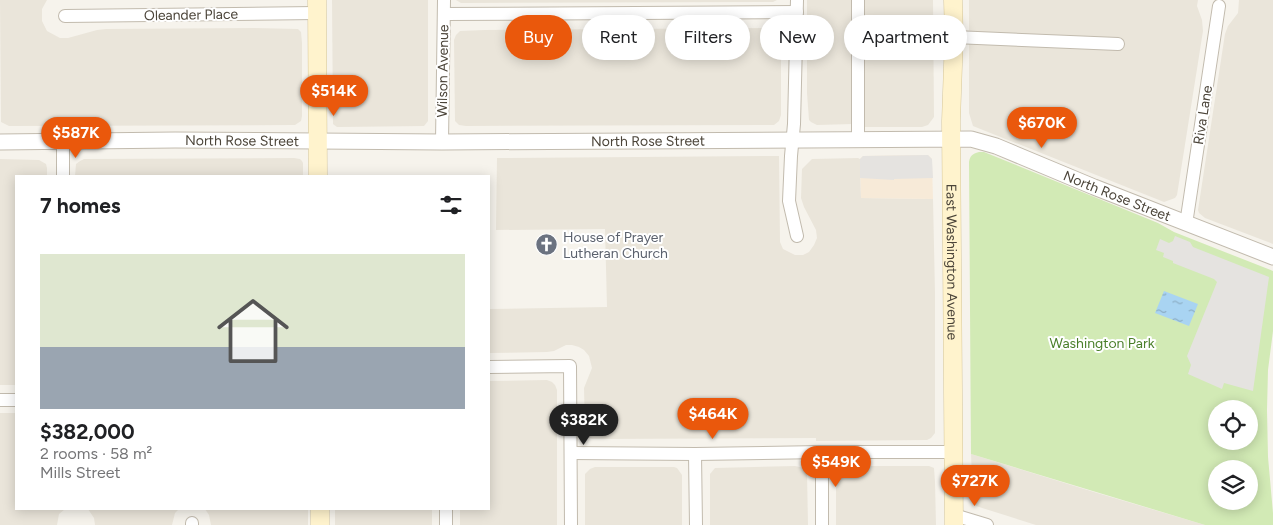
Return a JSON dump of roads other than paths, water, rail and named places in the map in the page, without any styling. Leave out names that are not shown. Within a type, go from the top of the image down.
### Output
[{"type":"main road","name":"East Washington Avenue","points":[[953,0],[953,15]]},
{"type":"main road","points":[[316,7],[318,175]]},
{"type":"main road","name":"East Washington Avenue","points":[[953,60],[951,139],[954,520]]},
{"type":"main road","points":[[320,510],[320,525]]},
{"type":"street","name":"Wilson Avenue","points":[[442,142],[444,0]]},
{"type":"street","points":[[858,0],[858,140]]},
{"type":"street","points":[[444,14],[797,6],[790,201],[797,236]]},
{"type":"street","name":"Riva Lane","points":[[1186,224],[1219,6]]},
{"type":"street","name":"Oleander Place","points":[[65,16],[316,7]]},
{"type":"street","points":[[967,38],[1118,44]]},
{"type":"street","name":"North Rose Street","points":[[0,142],[971,139],[996,146],[1186,224],[1273,257]]},
{"type":"street","points":[[63,142],[63,175]]},
{"type":"street","points":[[490,367],[570,366],[571,525]]},
{"type":"street","points":[[0,400],[15,400]]},
{"type":"street","points":[[822,452],[822,525]]},
{"type":"street","points":[[570,453],[953,452]]},
{"type":"street","points":[[695,454],[696,525]]},
{"type":"street","points":[[446,510],[446,525]]},
{"type":"street","points":[[954,520],[987,525]]},
{"type":"water","points":[[1164,291],[1198,304],[1189,326],[1155,313]]},
{"type":"place","name":"House of Prayer Lutheran Church","points":[[547,245]]},
{"type":"park label","name":"Washington Park","points":[[1102,343]]}]
